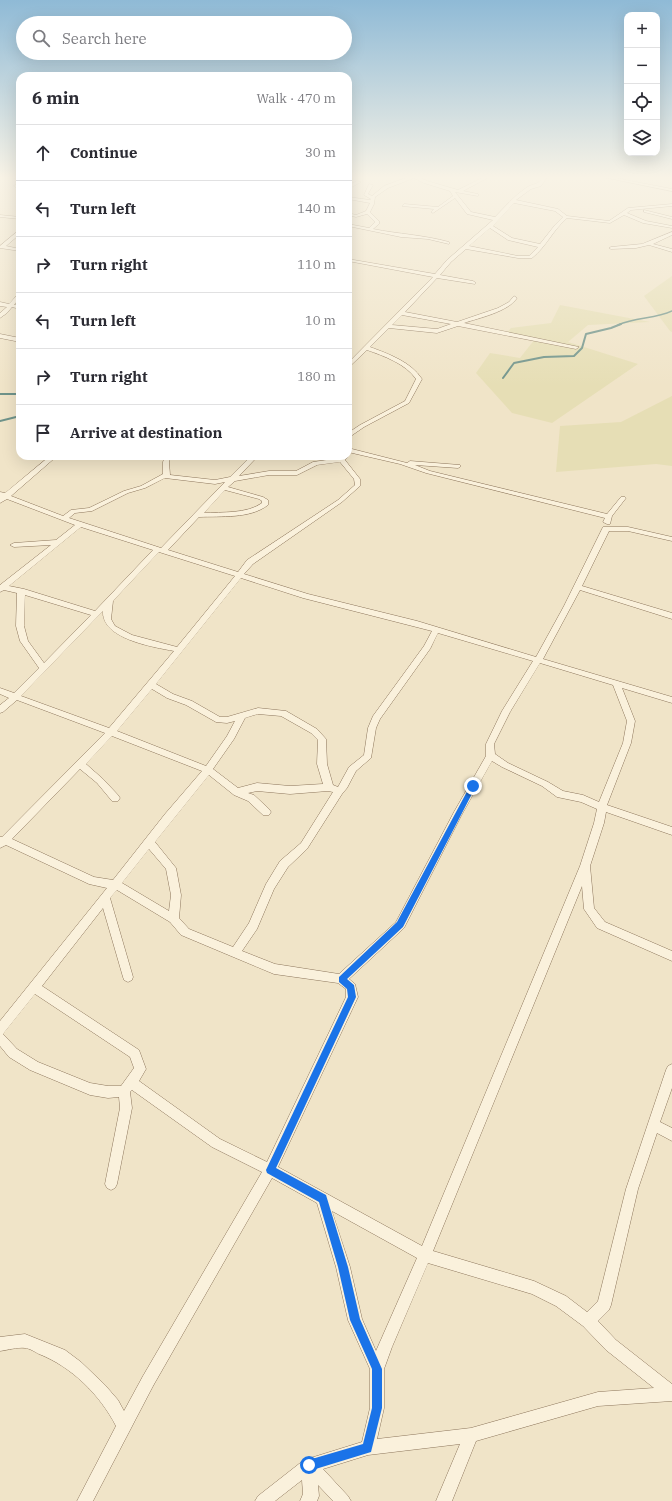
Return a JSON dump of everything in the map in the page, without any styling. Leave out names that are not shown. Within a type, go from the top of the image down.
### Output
[{"type":"street","points":[[352,362],[427,287],[449,261],[465,247],[528,258],[542,246]]},
{"type":"street","points":[[611,248],[638,248],[644,246]]},
{"type":"street","points":[[656,246],[672,251]]},
{"type":"street","points":[[1,247],[16,249]]},
{"type":"street","points":[[352,261],[473,283]]},
{"type":"street","points":[[389,326],[433,331],[500,309],[511,303],[514,298]]},
{"type":"street","points":[[0,316],[16,299]]},
{"type":"street","points":[[0,304],[16,307]]},
{"type":"street","points":[[402,313],[576,347]]},
{"type":"street","points":[[0,336],[16,339]]},
{"type":"street","points":[[352,433],[362,426],[407,402],[419,379],[417,375],[402,364],[381,353],[366,348]]},
{"type":"street","points":[[352,455],[402,463],[458,466]]},
{"type":"street","points":[[0,501],[3,495],[49,460]]},
{"type":"street","points":[[166,460],[165,464],[167,471],[166,476]]},
{"type":"street","points":[[0,710],[15,698],[109,600],[251,460]]},
{"type":"street","points":[[64,519],[73,511],[90,510],[126,492],[143,487],[156,479],[166,476],[215,482],[271,473],[297,473],[315,462],[323,460]]},
{"type":"street","points":[[85,1501],[148,1381],[270,1170],[352,997],[351,987],[341,980],[274,969],[235,953],[185,932],[174,919],[116,885],[93,880],[1,842],[111,732],[151,685],[239,574],[257,556],[340,501],[358,485],[349,460]]},
{"type":"street","points":[[402,463],[428,472],[609,517]]},
{"type":"street","points":[[197,515],[250,511],[259,509],[266,504],[261,498],[221,491],[198,481]]},
{"type":"street","points":[[3,495],[64,519],[306,596],[436,630],[672,700]]},
{"type":"street","points":[[341,980],[400,925],[431,868],[457,815],[491,756],[490,744],[506,711],[538,660],[568,606],[606,529],[609,517],[623,498]]},
{"type":"street","points":[[1,588],[80,524]]},
{"type":"street","points":[[606,529],[628,529],[672,539]]},
{"type":"street","points":[[14,545],[58,542]]},
{"type":"street","points":[[577,587],[672,616]]},
{"type":"street","points":[[1,588],[21,592],[96,614]]},
{"type":"street","points":[[21,592],[20,626],[24,641],[43,668]]},
{"type":"street","points":[[109,600],[107,615],[108,622],[119,632],[179,650]]},
{"type":"street","points":[[235,953],[253,926],[270,887],[284,864],[304,846],[344,786],[352,769],[368,756],[372,728],[376,718],[427,647],[436,630]]},
{"type":"street","points":[[368,1448],[377,1408],[377,1369],[385,1346],[425,1255],[585,866],[599,823],[602,806],[627,743],[631,721],[616,684]]},
{"type":"street","points":[[151,685],[170,696],[189,703],[219,720],[227,720],[264,710],[284,713],[314,731],[322,739],[322,764],[329,787]]},
{"type":"street","points":[[0,691],[15,698],[111,732],[208,770],[236,792],[251,798],[266,812]]},
{"type":"street","points":[[0,1030],[105,896],[116,885],[168,817],[208,770],[232,736],[242,715]]},
{"type":"street","points":[[491,756],[545,784],[560,794],[583,799],[672,831]]},
{"type":"street","points":[[79,763],[100,781],[115,798]]},
{"type":"street","points":[[236,792],[257,788],[290,790],[329,787],[339,792]]},
{"type":"street","points":[[149,842],[170,868],[176,895],[174,919]]},
{"type":"street","points":[[585,866],[589,910],[601,925],[672,956]]},
{"type":"street","points":[[105,896],[128,977]]},
{"type":"street","points":[[34,987],[135,1054],[140,1069],[128,1087],[126,1108],[110,1184]]},
{"type":"street","points":[[0,1038],[13,1053],[34,1066],[90,1089],[108,1092],[128,1087],[216,1143],[270,1170],[425,1255],[534,1288],[561,1301],[588,1322],[612,1345],[672,1394]]},
{"type":"street","points":[[588,1322],[604,1305],[632,1190],[672,1070]]},
{"type":"street","points":[[653,1125],[672,1134]]},
{"type":"street","points":[[322,1199],[343,1267],[355,1320],[377,1369]]},
{"type":"street","points":[[0,1344],[24,1341],[60,1355],[76,1367],[100,1390],[113,1405],[124,1426]]},
{"type":"street","points":[[263,1501],[309,1465],[368,1448],[472,1435],[598,1400],[672,1394]]},
{"type":"street","points":[[444,1501],[472,1435]]},
{"type":"street","points":[[308,1501],[310,1496],[309,1465]]},
{"type":"street","points":[[309,1465],[343,1501]]},
{"type":"shaded area","points":[[672,276],[672,332],[644,296]]},
{"type":"shaded area","points":[[560,305],[650,322],[588,325],[568,342],[638,364],[552,423],[512,413],[476,373],[490,353],[520,358],[535,339],[506,334],[511,328],[551,323]]},
{"type":"shaded area","points":[[672,396],[672,466],[656,464],[556,472],[560,426],[621,422]]},
{"type":"waterway","points":[[618,325],[625,322],[666,314],[672,311]]},
{"type":"waterway","points":[[503,378],[514,363],[544,357],[574,356],[582,348],[586,334],[621,324]]},
{"type":"waterway","points":[[0,394],[16,394]]},
{"type":"waterway","points":[[0,421],[16,417]]},
{"type":"route","points":[[309,1465],[368,1448],[377,1408],[377,1369],[355,1320],[343,1267],[322,1199],[270,1170],[352,997],[351,987],[341,980],[400,925],[473,786]]}]
